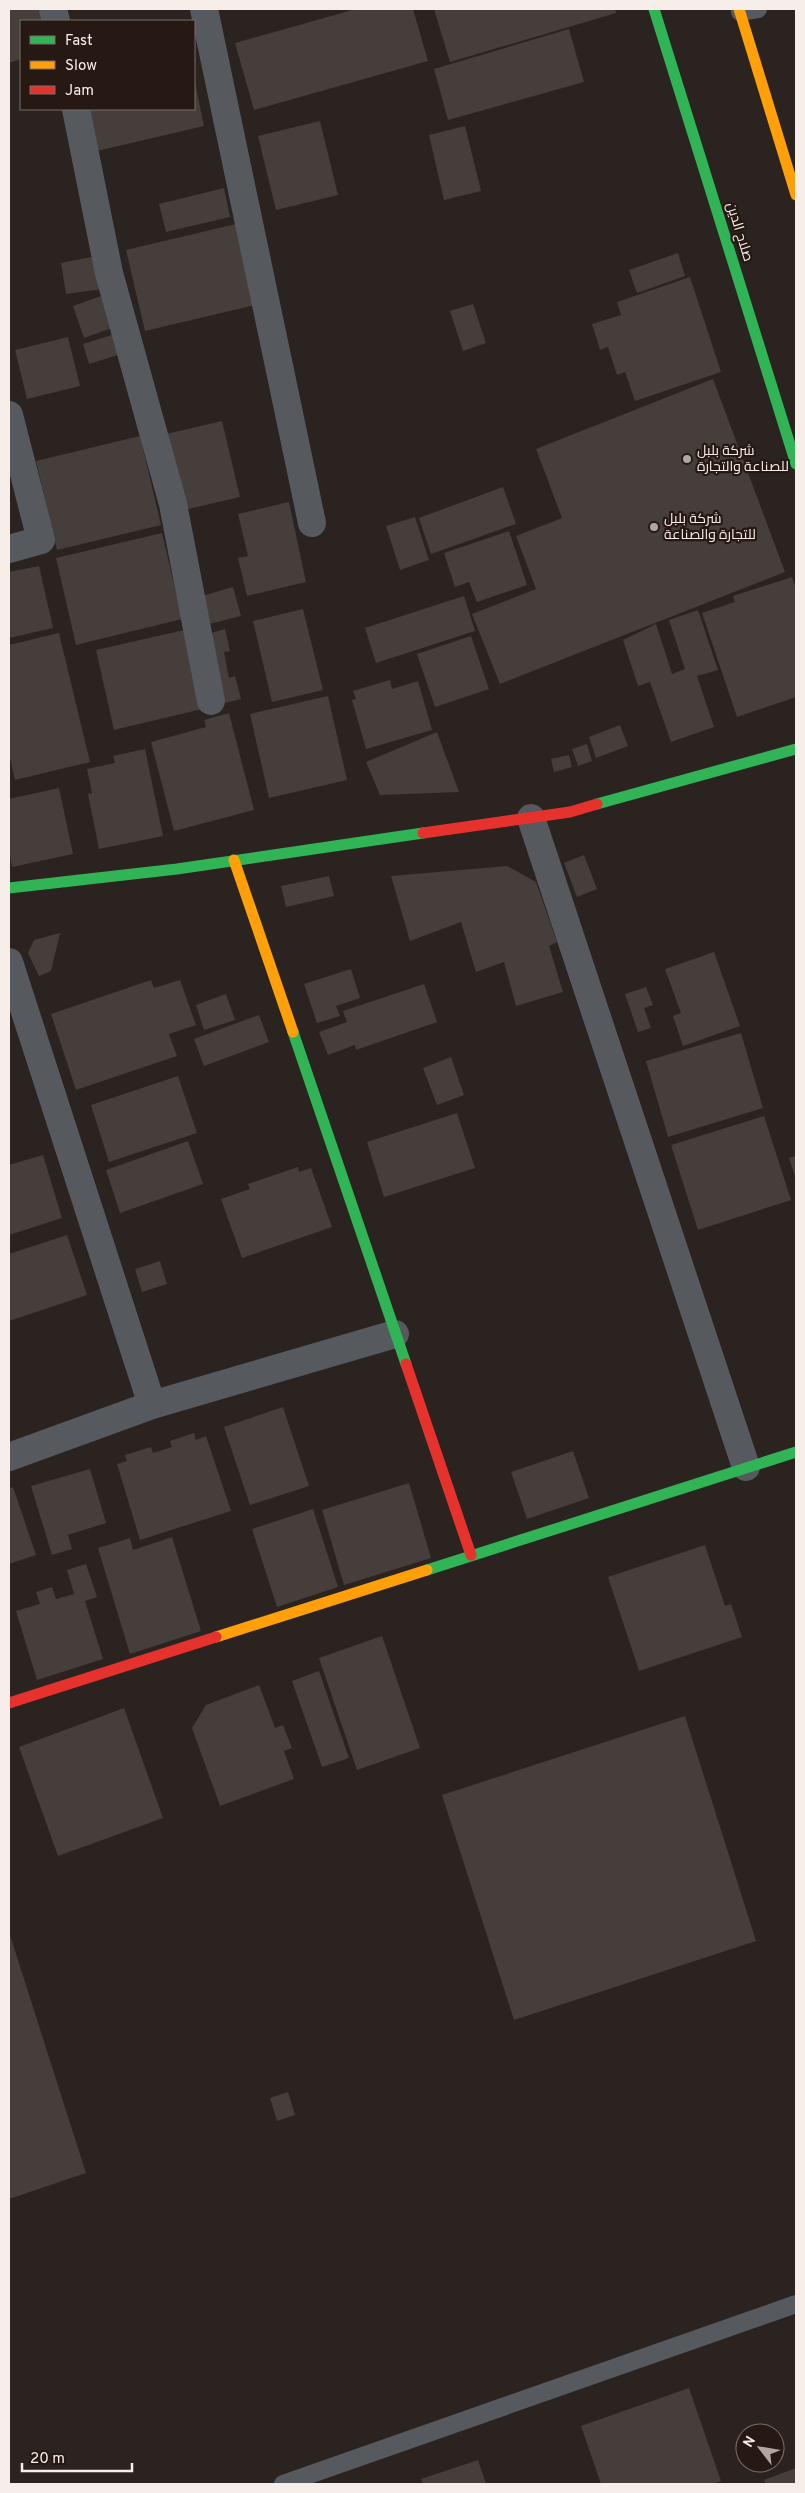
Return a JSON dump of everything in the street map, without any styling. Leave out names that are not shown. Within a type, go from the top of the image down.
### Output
[{"type":"main road","name":"صلاح الدين","points":[[654,9],[796,464]]},
{"type":"main road","points":[[739,10],[796,195]]},
{"type":"main road","points":[[9,888],[234,860],[570,812],[796,749]]},
{"type":"main road","points":[[234,860],[471,1555]]},
{"type":"main road","points":[[9,1703],[796,1452]]},
{"type":"street","points":[[204,9],[312,523]]},
{"type":"street","points":[[76,110],[109,273],[173,504],[211,701]]},
{"type":"street","points":[[9,415],[41,540],[9,549]]},
{"type":"street","points":[[531,818],[746,1467]]},
{"type":"street","points":[[9,962],[152,1405]]},
{"type":"street","points":[[9,1457],[152,1405],[395,1334]]},
{"type":"lane","points":[[739,10],[758,9]]},
{"type":"lane","points":[[283,2484],[796,2304]]},
{"type":"building","points":[[9,9],[41,9],[44,20],[20,20],[20,59],[9,63]]},
{"type":"building","points":[[356,9],[413,9],[428,61],[254,110],[235,43]]},
{"type":"building","points":[[434,9],[615,9],[616,13],[450,62]]},
{"type":"building","points":[[569,29],[584,82],[448,120],[434,69]]},
{"type":"building","points":[[195,83],[204,126],[97,151],[87,110],[195,110]]},
{"type":"building","points":[[320,121],[338,195],[276,210],[258,136]]},
{"type":"building","points":[[465,126],[481,191],[444,200],[429,135]]},
{"type":"building","points":[[224,188],[230,217],[166,232],[159,204]]},
{"type":"building","points":[[236,224],[255,305],[145,331],[126,250]]},
{"type":"building","points":[[678,253],[685,276],[637,293],[629,270]]},
{"type":"building","points":[[97,256],[102,289],[66,294],[61,263]]},
{"type":"building","points":[[690,277],[721,372],[635,401],[625,372],[617,375],[608,347],[600,350],[592,324],[621,315],[617,302]]},
{"type":"building","points":[[104,295],[115,327],[84,338],[73,306]]},
{"type":"building","points":[[473,304],[486,343],[463,351],[450,311]]},
{"type":"building","points":[[115,334],[121,354],[89,364],[83,344]]},
{"type":"building","points":[[68,337],[80,386],[27,399],[15,350]]},
{"type":"building","name":"شركة بلبل للتجارة والصناعة","points":[[713,379],[785,572],[500,684],[472,614],[536,589],[516,536],[562,518],[536,449]]},
{"type":"building","points":[[222,421],[240,497],[184,510],[162,435]]},
{"type":"building","points":[[140,436],[161,525],[57,550],[36,461]]},
{"type":"building","points":[[503,487],[516,524],[431,554],[419,518]]},
{"type":"building","points":[[289,502],[306,582],[247,596],[238,558],[248,556],[238,514]]},
{"type":"building","points":[[415,517],[429,560],[400,570],[386,526]]},
{"type":"building","points":[[509,531],[527,585],[477,602],[469,582],[455,587],[444,553]]},
{"type":"building","points":[[162,533],[182,619],[76,645],[56,558]]},
{"type":"building","points":[[39,566],[53,628],[9,638],[9,572]]},
{"type":"building","points":[[792,577],[796,589],[796,697],[737,717],[702,613],[735,602],[733,596]]},
{"type":"building","points":[[233,587],[241,616],[209,624],[202,596]]},
{"type":"building","points":[[464,596],[475,631],[376,663],[365,628]]},
{"type":"building","points":[[303,609],[323,690],[272,702],[253,621]]},
{"type":"building","points":[[698,610],[718,670],[697,676],[714,727],[671,742],[650,682],[638,686],[623,640],[656,624],[672,674],[685,669],[669,620]]},
{"type":"building","points":[[225,629],[230,651],[224,652],[229,678],[235,676],[241,699],[225,703],[208,634]]},
{"type":"building","points":[[184,630],[202,709],[114,730],[96,650]]},
{"type":"building","points":[[59,633],[90,762],[15,780],[9,754],[9,645]]},
{"type":"building","points":[[471,636],[489,689],[435,707],[417,654]]},
{"type":"building","points":[[390,680],[392,689],[418,681],[432,730],[366,749],[352,700],[356,699],[353,691]]},
{"type":"building","points":[[328,696],[347,780],[269,798],[250,714]]},
{"type":"building","points":[[229,713],[254,810],[174,831],[151,742],[206,727],[204,720]]},
{"type":"building","points":[[620,725],[628,746],[596,758],[589,737]]},
{"type":"building","points":[[437,732],[459,792],[380,795],[366,762]]},
{"type":"building","points":[[587,744],[592,761],[578,766],[572,749]]},
{"type":"building","points":[[145,749],[163,836],[99,849],[88,794],[92,793],[87,769],[115,763],[113,756]]},
{"type":"building","points":[[569,755],[572,767],[554,772],[551,759]]},
{"type":"building","points":[[59,788],[73,854],[12,867],[9,850],[9,799]]},
{"type":"building","points":[[584,855],[597,889],[577,897],[564,863]]},
{"type":"building","points":[[507,866],[536,882],[557,942],[549,946],[563,992],[516,1006],[504,962],[476,972],[461,922],[410,941],[391,876]]},
{"type":"building","points":[[329,876],[334,896],[286,907],[281,886]]},
{"type":"building","points":[[60,933],[51,971],[39,976],[28,953],[34,940]]},
{"type":"building","points":[[714,952],[740,1026],[683,1046],[673,1016],[681,1013],[665,969]]},
{"type":"building","points":[[351,969],[360,998],[336,1006],[340,1016],[317,1023],[304,984]]},
{"type":"building","points":[[151,980],[154,988],[180,980],[196,1025],[169,1034],[177,1056],[76,1090],[51,1014]]},
{"type":"building","points":[[424,984],[437,1022],[356,1050],[355,1045],[328,1055],[319,1032],[347,1022],[343,1011]]},
{"type":"building","points":[[646,987],[653,1005],[644,1008],[651,1028],[638,1032],[625,994]]},
{"type":"building","points":[[226,994],[235,1020],[204,1030],[196,1005]]},
{"type":"building","points":[[259,1015],[269,1042],[204,1066],[194,1039]]},
{"type":"building","points":[[741,1033],[763,1108],[668,1137],[646,1061]]},
{"type":"building","points":[[451,1057],[464,1095],[437,1105],[423,1068]]},
{"type":"building","points":[[178,1076],[197,1133],[109,1162],[91,1105]]},
{"type":"building","points":[[457,1113],[475,1168],[384,1197],[367,1142]]},
{"type":"building","points":[[764,1116],[791,1200],[698,1230],[671,1145]]},
{"type":"building","points":[[188,1141],[203,1184],[120,1213],[106,1170]]},
{"type":"building","points":[[43,1155],[62,1218],[9,1235],[9,1165]]},
{"type":"building","points":[[796,1156],[796,1179],[789,1158]]},
{"type":"building","points":[[298,1167],[299,1172],[311,1168],[332,1227],[242,1258],[221,1199],[250,1189],[248,1184]]},
{"type":"building","points":[[67,1235],[87,1295],[9,1321],[9,1254]]},
{"type":"building","points":[[160,1261],[167,1284],[142,1292],[135,1269]]},
{"type":"building","points":[[283,1407],[309,1486],[250,1505],[224,1427]]},
{"type":"building","points":[[194,1433],[196,1440],[206,1436],[231,1511],[140,1540],[117,1464],[127,1461],[125,1455],[151,1447],[153,1453],[172,1447],[170,1441]]},
{"type":"building","points":[[573,1451],[589,1498],[527,1519],[511,1472]]},
{"type":"building","points":[[90,1469],[106,1523],[68,1535],[72,1549],[52,1555],[31,1486]]},
{"type":"building","points":[[409,1483],[431,1558],[344,1585],[322,1510]]},
{"type":"building","points":[[13,1487],[36,1555],[9,1564],[9,1489]]},
{"type":"building","points":[[313,1509],[338,1587],[277,1607],[252,1529]]},
{"type":"building","points":[[172,1537],[201,1631],[130,1654],[98,1548],[130,1538],[133,1550]]},
{"type":"building","points":[[705,1545],[725,1606],[731,1604],[742,1637],[639,1671],[608,1577]]},
{"type":"building","points":[[86,1564],[97,1597],[85,1601],[103,1659],[37,1680],[16,1611],[40,1604],[36,1592],[52,1587],[56,1599],[74,1594],[67,1570]]},
{"type":"building","points":[[382,1636],[420,1748],[357,1770],[319,1658]]},
{"type":"building","points":[[319,1671],[349,1758],[322,1767],[292,1681]]},
{"type":"building","points":[[259,1685],[275,1728],[283,1725],[292,1748],[284,1751],[294,1779],[220,1806],[192,1728],[206,1705]]},
{"type":"building","points":[[124,1708],[163,1818],[58,1856],[19,1747]]},
{"type":"building","points":[[685,1716],[756,1941],[514,2020],[442,1795]]},
{"type":"building","points":[[9,1932],[86,2173],[9,2199]]},
{"type":"building","points":[[288,2092],[295,2115],[277,2121],[270,2098]]},
{"type":"building","points":[[689,2388],[721,2481],[712,2484],[601,2484],[581,2426]]},
{"type":"building","points":[[478,2460],[486,2484],[423,2484],[421,2479]]},
{"type":"building","points":[[796,2468],[796,2484],[766,2484],[764,2480],[785,2473]]},
{"type":"traffic: fast","points":[[654,9],[796,464]]},
{"type":"traffic: fast","points":[[597,804],[796,749]]},
{"type":"traffic: fast","points":[[9,888],[177,869],[423,833]]},
{"type":"traffic: fast","points":[[293,1032],[406,1364]]},
{"type":"traffic: fast","points":[[427,1570],[796,1452]]},
{"type":"traffic: slow","points":[[739,9],[796,195]]},
{"type":"traffic: slow","points":[[234,860],[293,1032]]},
{"type":"traffic: slow","points":[[216,1637],[427,1570]]},
{"type":"traffic: jam","points":[[423,833],[570,812],[597,804]]},
{"type":"traffic: jam","points":[[406,1364],[471,1555]]},
{"type":"traffic: jam","points":[[9,1703],[216,1637]]},
{"type":"place","name":"شركة بلبل للصناعة والتجارة","points":[[687,459]]},
{"type":"place","name":"شركة بلبل للتجارة والصناعة","points":[[654,527]]}]
